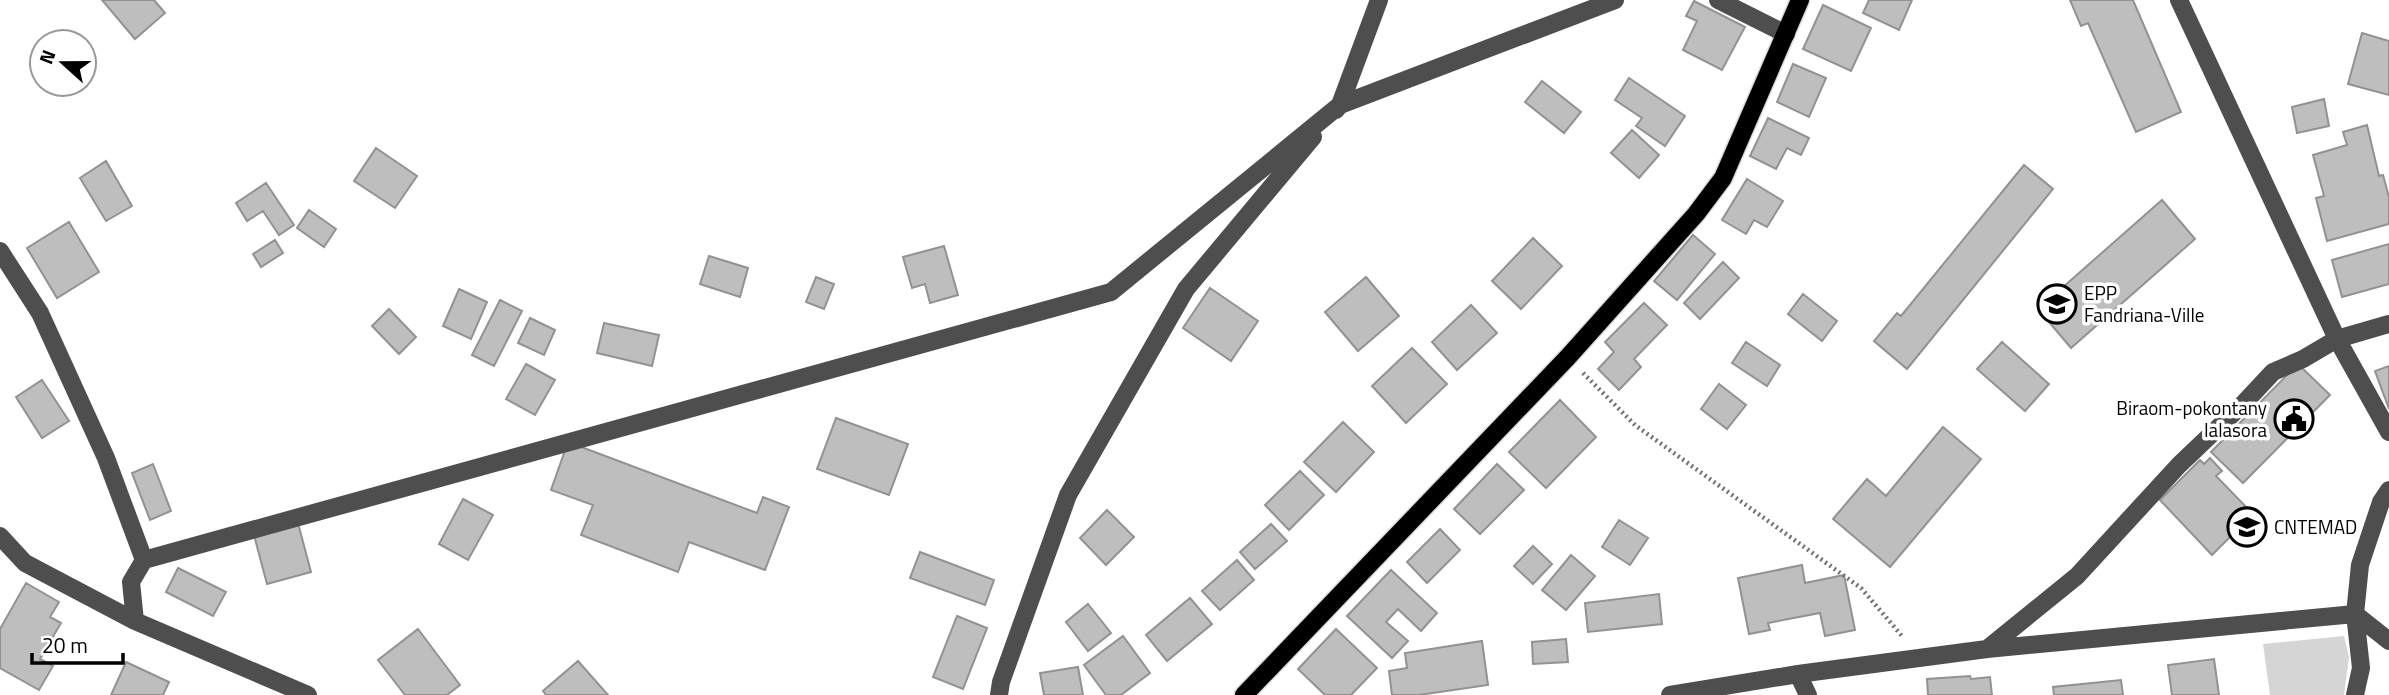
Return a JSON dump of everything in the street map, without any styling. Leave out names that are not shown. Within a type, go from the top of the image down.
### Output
[{"type":"main road","points":[[1244,695],[1568,357],[1696,214],[1723,178],[1800,0]]},
{"type":"street","points":[[999,695],[1001,682],[1068,495],[1186,289],[1340,105],[1378,0]]},
{"type":"street","points":[[135,621],[131,582],[144,560],[1111,292],[1340,105],[1615,0]]},
{"type":"street","points":[[1718,0],[1786,34]]},
{"type":"street","points":[[2179,0],[2337,339],[2389,432]]},
{"type":"street","points":[[0,251],[40,313],[106,458],[144,560]]},
{"type":"street","points":[[1987,649],[2077,576],[2179,464],[2273,372],[2303,359],[2337,339],[2389,324]]},
{"type":"street","points":[[2355,695],[2361,668],[2355,614],[2360,565],[2381,502],[2389,490]]},
{"type":"street","points":[[0,537],[25,563],[135,621],[308,695]]},
{"type":"street","points":[[1670,695],[1798,674],[1987,649],[2355,614],[2389,641]]},
{"type":"street","points":[[1798,674],[1808,695]]},
{"type":"path","points":[[1568,357],[1635,425],[1861,588],[1920,658]]},
{"type":"shaded area","points":[[2344,636],[2349,657],[2344,695],[2270,695],[2263,644]]},
{"type":"building","points":[[102,0],[154,0],[165,13],[135,39]]},
{"type":"building","points":[[1869,0],[1912,0],[1899,30],[1863,13]]},
{"type":"building","points":[[2070,0],[2133,0],[2181,112],[2136,132],[2088,23],[2081,26]]},
{"type":"building","points":[[1694,1],[1745,27],[1722,70],[1683,50],[1697,21],[1686,16]]},
{"type":"building","points":[[1823,5],[1871,28],[1851,71],[1803,49]]},
{"type":"building","points":[[2362,33],[2389,41],[2389,95],[2348,84]]},
{"type":"building","points":[[1793,64],[1826,78],[1809,117],[1777,102]]},
{"type":"building","points":[[1629,78],[1685,116],[1665,146],[1636,126],[1642,118],[1615,100]]},
{"type":"building","points":[[1542,81],[1581,112],[1564,133],[1525,102]]},
{"type":"building","points":[[2324,99],[2329,126],[2297,133],[2292,107]]},
{"type":"building","points":[[1768,118],[1809,138],[1801,155],[1787,148],[1776,169],[1750,156]]},
{"type":"building","points":[[2367,125],[2379,176],[2383,175],[2389,197],[2389,224],[2327,241],[2316,198],[2324,196],[2313,155],[2347,145],[2343,132]]},
{"type":"building","points":[[1632,130],[1659,155],[1639,178],[1611,153]]},
{"type":"building","points":[[376,148],[417,176],[395,208],[354,181]]},
{"type":"building","points":[[106,161],[132,206],[106,221],[80,178]]},
{"type":"building","points":[[2024,165],[2053,189],[1907,369],[1874,341],[1897,313],[1901,316]]},
{"type":"building","points":[[1747,179],[1783,201],[1767,227],[1754,220],[1746,234],[1722,220]]},
{"type":"building","points":[[266,183],[294,225],[279,235],[263,211],[247,221],[236,203]]},
{"type":"building","points":[[2162,200],[2195,239],[2071,348],[2038,309]]},
{"type":"building","points":[[309,210],[336,229],[324,247],[297,228]]},
{"type":"building","points":[[69,222],[99,272],[57,298],[27,248]]},
{"type":"building","points":[[1693,235],[1715,254],[1677,300],[1654,281]]},
{"type":"building","points":[[1533,238],[1562,266],[1521,309],[1492,281]]},
{"type":"building","points":[[275,240],[283,253],[261,267],[253,254]]},
{"type":"building","points":[[2389,244],[2389,284],[2342,297],[2332,260]]},
{"type":"building","points":[[944,246],[958,295],[930,303],[925,284],[912,288],[903,257]]},
{"type":"building","points":[[709,256],[748,268],[740,297],[700,284]]},
{"type":"building","points":[[1723,262],[1739,278],[1700,319],[1684,303]]},
{"type":"building","points":[[816,277],[834,284],[824,309],[806,302]]},
{"type":"building","points":[[1366,277],[1399,316],[1358,351],[1325,312]]},
{"type":"building","points":[[1210,288],[1258,321],[1231,361],[1183,328]]},
{"type":"building","points":[[459,289],[487,302],[471,339],[443,326]]},
{"type":"building","points":[[1803,294],[1837,321],[1822,341],[1788,314]]},
{"type":"building","points":[[500,300],[522,311],[494,366],[472,355]]},
{"type":"building","points":[[1644,303],[1667,325],[1634,359],[1641,367],[1619,390],[1598,369],[1614,352],[1605,342]]},
{"type":"building","points":[[1471,305],[1497,333],[1457,370],[1432,342]]},
{"type":"building","points":[[389,309],[416,337],[399,354],[372,326]]},
{"type":"building","points":[[530,318],[555,330],[544,355],[518,343]]},
{"type":"building","points":[[604,323],[659,335],[652,366],[597,353]]},
{"type":"building","points":[[1746,342],[1780,365],[1767,386],[1732,363]]},
{"type":"building","points":[[2002,342],[2049,384],[2025,411],[1977,369]]},
{"type":"building","points":[[1412,348],[1447,384],[1406,423],[1372,386]]},
{"type":"building","points":[[526,364],[555,380],[535,415],[506,399]]},
{"type":"building","points":[[2298,364],[2330,395],[2243,483],[2211,452]]},
{"type":"building","points":[[2389,366],[2389,409],[2375,371]]},
{"type":"building","points":[[42,380],[69,421],[42,438],[16,397]]},
{"type":"building","points":[[1719,384],[1746,405],[1727,429],[1701,409]]},
{"type":"building","points":[[1560,400],[1596,437],[1546,488],[1509,452]]},
{"type":"building","points":[[836,418],[908,444],[889,495],[817,469]]},
{"type":"building","points":[[1343,422],[1374,452],[1336,492],[1304,462]]},
{"type":"building","points":[[1943,427],[1981,459],[1890,567],[1833,519],[1867,479],[1886,496]]},
{"type":"building","points":[[568,442],[757,513],[763,497],[789,507],[765,570],[689,542],[678,572],[581,535],[593,505],[551,490]]},
{"type":"building","points":[[2210,458],[2222,471],[2216,476],[2253,514],[2212,555],[2160,500],[2200,460],[2204,464]]},
{"type":"building","points":[[153,464],[171,511],[150,520],[132,473]]},
{"type":"building","points":[[1497,464],[1524,490],[1480,534],[1454,509]]},
{"type":"building","points":[[1300,471],[1324,495],[1289,530],[1265,505]]},
{"type":"building","points":[[463,499],[493,515],[468,560],[439,544]]},
{"type":"building","points":[[1107,510],[1134,537],[1106,565],[1080,538]]},
{"type":"building","points":[[1619,520],[1648,538],[1630,565],[1602,547]]},
{"type":"building","points":[[298,523],[311,572],[267,584],[254,535]]},
{"type":"building","points":[[1271,524],[1287,541],[1255,569],[1240,552]]},
{"type":"building","points":[[1440,529],[1460,550],[1427,583],[1407,562]]},
{"type":"building","points":[[1533,546],[1552,564],[1533,584],[1514,566]]},
{"type":"building","points":[[920,552],[994,580],[985,605],[910,578]]},
{"type":"building","points":[[1571,555],[1595,576],[1566,610],[1542,590]]},
{"type":"building","points":[[1237,560],[1254,580],[1220,610],[1202,591]]},
{"type":"building","points":[[1802,565],[1805,583],[1844,575],[1855,630],[1825,636],[1820,613],[1768,623],[1770,630],[1749,634],[1738,578]]},
{"type":"building","points":[[178,568],[226,592],[213,616],[166,592]]},
{"type":"building","points":[[1391,570],[1437,613],[1421,631],[1398,609],[1386,622],[1408,641],[1392,658],[1347,616]]},
{"type":"building","points":[[26,583],[59,602],[50,617],[61,623],[40,659],[53,666],[39,690],[0,668],[0,629]]},
{"type":"building","points":[[1659,594],[1662,624],[1588,632],[1585,603]]},
{"type":"building","points":[[1190,598],[1212,624],[1167,661],[1146,635]]},
{"type":"building","points":[[1088,604],[1111,633],[1088,651],[1066,622]]},
{"type":"building","points":[[957,616],[987,628],[963,689],[933,677]]},
{"type":"building","points":[[418,629],[460,685],[447,695],[405,695],[378,660]]},
{"type":"building","points":[[1336,629],[1377,668],[1351,695],[1325,695],[1298,669]]},
{"type":"building","points":[[1123,636],[1150,673],[1121,695],[1106,695],[1084,665]]},
{"type":"building","points":[[1566,639],[1568,662],[1533,664],[1532,642]]},
{"type":"building","points":[[1482,641],[1488,685],[1419,695],[1392,695],[1389,671],[1407,668],[1405,653]]},
{"type":"building","points":[[2214,659],[2219,695],[2172,695],[2168,665]]},
{"type":"building","points":[[578,661],[608,695],[546,695],[543,691]]},
{"type":"building","points":[[126,662],[169,682],[163,695],[111,695]]},
{"type":"building","points":[[1078,667],[1083,695],[1044,695],[1040,673]]},
{"type":"building","points":[[1970,676],[1971,679],[1990,677],[1992,695],[1928,695],[1927,679]]},
{"type":"building","points":[[2121,680],[2123,695],[2054,695],[2053,687]]},
{"type":"place","name":"EPP Fandriana-Ville","points":[[2057,304]]},
{"type":"place","name":"Biraom-pokontany Ialasora","points":[[2294,419]]},
{"type":"place","name":"CNTEMAD","points":[[2247,527]]}]
